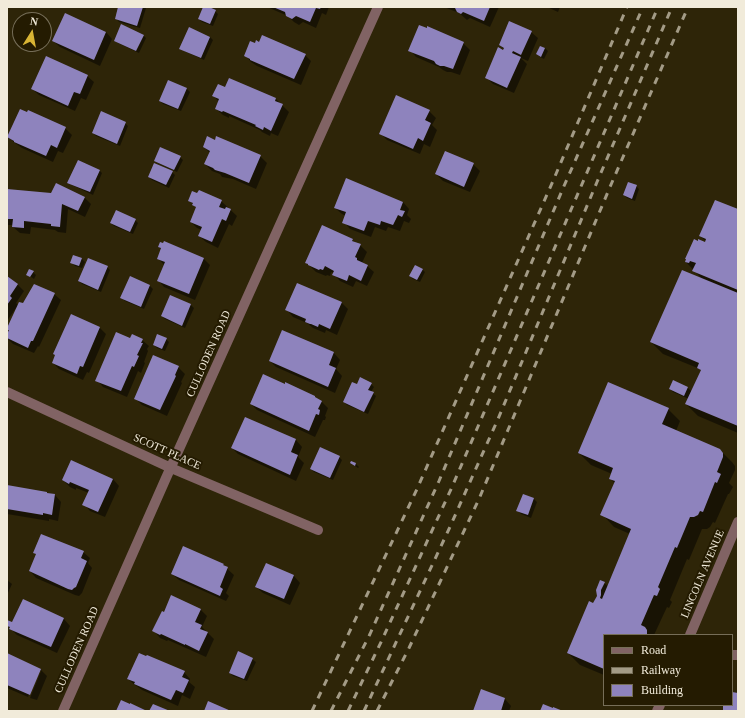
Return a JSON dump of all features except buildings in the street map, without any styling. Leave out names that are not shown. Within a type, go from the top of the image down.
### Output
[{"type":"street","name":"CULLODEN ROAD","points":[[63,711],[378,7]]},
{"type":"street","name":"SCOTT PLACE","points":[[7,392],[171,468],[318,530]]},
{"type":"street","name":"LINCOLN AVENUE","points":[[690,634],[738,522]]},
{"type":"railway","points":[[312,711],[417,489],[553,181],[627,7]]},
{"type":"railway","points":[[331,711],[370,634],[439,481],[564,186],[643,7]]},
{"type":"railway","points":[[348,711],[452,487],[658,7]]},
{"type":"railway","points":[[364,711],[449,529],[498,419],[672,7]]},
{"type":"railway","points":[[377,711],[409,648],[479,499],[610,187],[688,7]]}]
